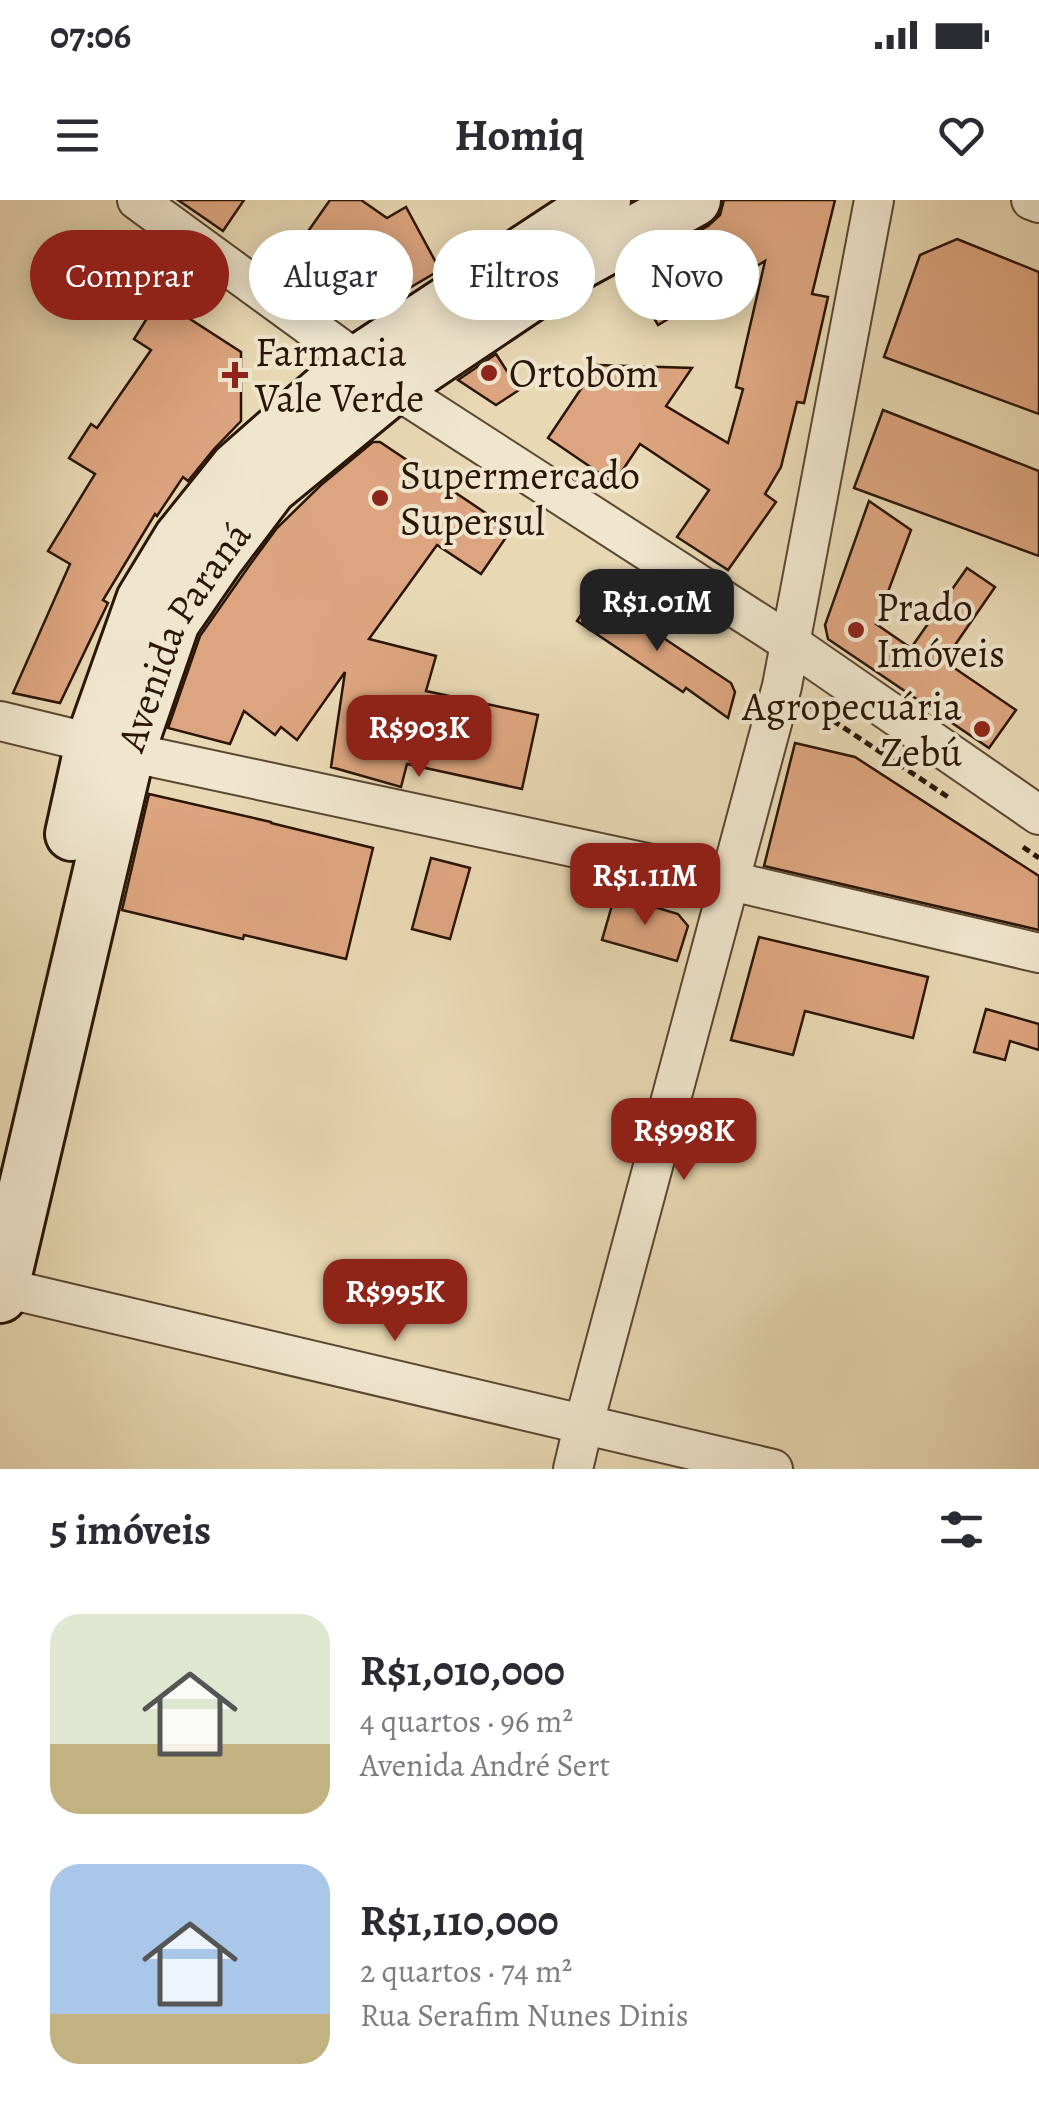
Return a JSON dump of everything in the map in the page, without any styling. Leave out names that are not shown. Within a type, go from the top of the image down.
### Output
[{"type":"main road","name":"Avenida Paraná","points":[[579,230],[604,200]]},
{"type":"main road","name":"Avenida Paraná","points":[[595,238],[694,200]]},
{"type":"main road","name":"Avenida Paraná","points":[[1,1290],[143,600],[180,539],[237,468],[458,320]]},
{"type":"main road","name":"Avenida Paraná","points":[[0,1149],[110,748]]},
{"type":"street","points":[[137,200],[376,375],[790,643],[1031,831]]},
{"type":"street","points":[[574,1469],[782,686],[874,200]]},
{"type":"street","points":[[1032,200],[1039,203]]},
{"type":"street","points":[[0,721],[731,881],[1039,953]]},
{"type":"street","points":[[1,1290],[774,1469]]},
{"type":"path","points":[[808,704],[956,803]]},
{"type":"path","points":[[1031,831],[1039,858]]},
{"type":"building","points":[[178,200],[244,200],[222,230]]},
{"type":"building","points":[[330,200],[361,200],[387,218],[406,207],[433,257],[433,274],[413,286],[413,230],[309,230]]},
{"type":"building","points":[[724,200],[835,200],[812,294],[828,297],[804,403],[797,402],[781,467],[765,494],[776,502],[728,570],[677,537],[709,490],[640,444],[614,483],[548,438],[597,365],[692,368],[666,406],[728,443],[743,389],[736,387],[751,320],[759,320],[759,287],[765,261],[759,265],[759,230],[701,230],[720,215]]},
{"type":"building","points":[[957,239],[1039,272],[1039,414],[884,357],[920,255]]},
{"type":"building","points":[[146,320],[191,320],[241,352],[241,421],[188,481],[183,477],[155,514],[103,600],[108,603],[60,703],[13,693],[70,564],[48,551],[95,474],[69,458],[91,424],[97,428],[151,350],[134,339]]},
{"type":"building","points":[[496,354],[519,390],[496,405],[458,380]]},
{"type":"building","points":[[883,410],[1039,471],[1039,556],[854,488]]},
{"type":"building","points":[[373,442],[380,442],[511,530],[481,574],[437,545],[369,639],[436,656],[426,691],[538,715],[522,789],[407,764],[401,787],[331,767],[345,672],[297,740],[281,727],[275,735],[244,711],[230,744],[168,728],[200,636],[249,566],[277,528]]},
{"type":"building","points":[[869,501],[911,530],[876,624],[911,648],[967,568],[995,587],[944,661],[1016,710],[989,748],[828,639],[825,625]]},
{"type":"building","points":[[596,593],[731,683],[735,692],[728,718],[577,621]]},
{"type":"building","points":[[795,743],[855,757],[1039,876],[1039,930],[764,866]]},
{"type":"building","points":[[149,794],[373,848],[346,959],[122,910]]},
{"type":"building","points":[[431,858],[470,868],[450,939],[412,929]]},
{"type":"building","points":[[615,895],[678,914],[688,926],[677,961],[602,940]]},
{"type":"building","points":[[759,937],[928,977],[913,1038],[805,1011],[793,1055],[731,1040]]},
{"type":"building","points":[[986,1009],[1039,1024],[1039,1050],[1010,1041],[1005,1060],[974,1052]]},
{"type":"place","name":"Ortobom","points":[[489,373]]},
{"type":"place","name":"Farmacia Vale Verde","points":[[235,375]]},
{"type":"place","name":"Supermercado Supersul","points":[[380,498]]},
{"type":"place","name":"Prado Imóveis","points":[[856,630]]},
{"type":"place","name":"Agropecuária Zebú","points":[[982,729]]}]
